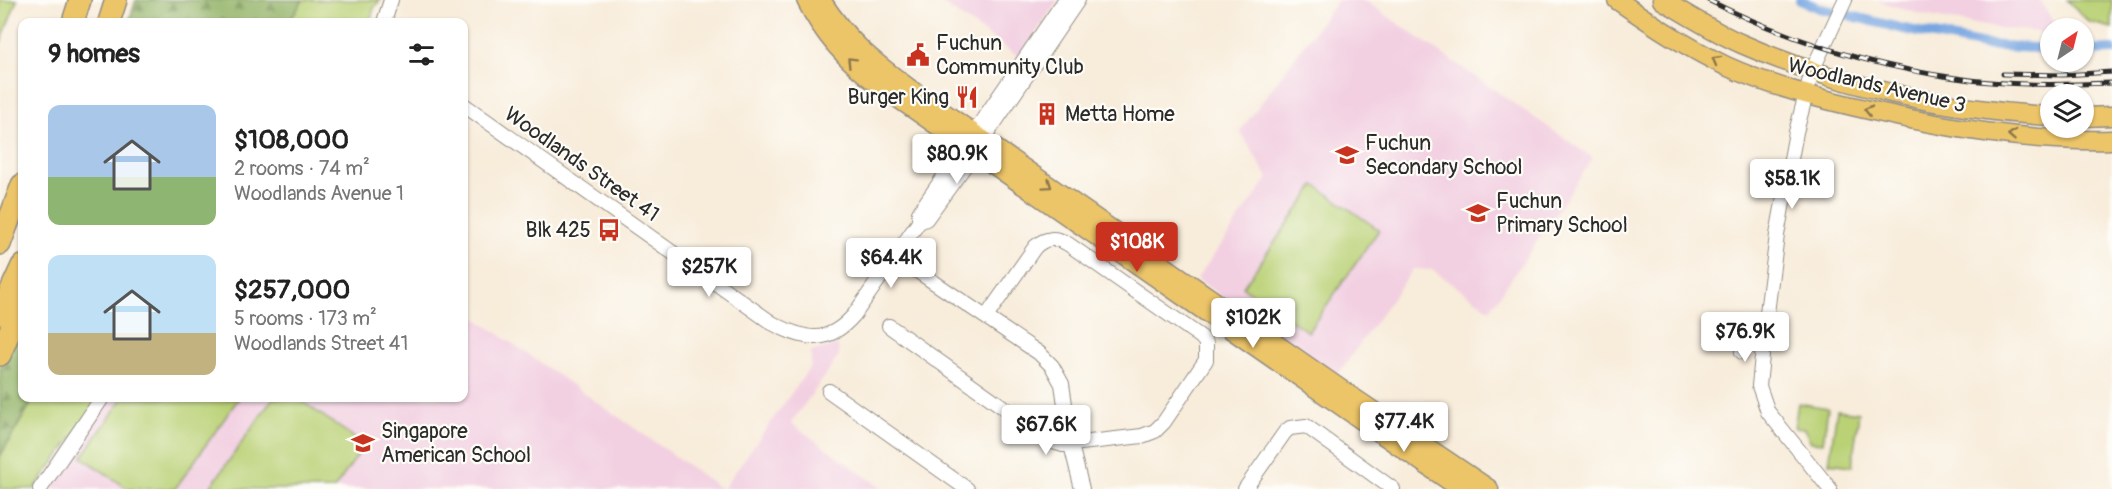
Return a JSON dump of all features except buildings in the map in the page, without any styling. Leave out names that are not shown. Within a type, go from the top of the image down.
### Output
[{"type":"highway","points":[[74,18],[80,0]]},
{"type":"highway","points":[[110,18],[116,1]]},
{"type":"highway","points":[[0,244],[18,196]]},
{"type":"highway","points":[[0,314],[18,275]]},
{"type":"highway","points":[[0,355],[18,311]]},
{"type":"main road","points":[[806,0],[830,37],[862,72],[974,143],[1489,489]]},
{"type":"main road","points":[[821,0],[835,22],[870,59],[974,143],[1461,489]]},
{"type":"main road","name":"Woodlands Avenue 3","points":[[1617,0],[1664,32],[1726,66],[1800,93],[1925,123],[2002,135],[2112,140]]},
{"type":"main road","name":"Woodlands Avenue 3","points":[[1662,0],[1740,43],[1803,64],[1936,103],[2010,114],[2040,116]]},
{"type":"main road","points":[[2094,117],[2112,116]]},
{"type":"street","points":[[385,18],[391,0]]},
{"type":"street","points":[[974,143],[1065,0]]},
{"type":"street","points":[[974,143],[1078,0]]},
{"type":"street","points":[[1830,489],[1767,412],[1759,386],[1778,236],[1796,132],[1803,64],[1841,1]]},
{"type":"street","points":[[1800,93],[1791,113],[1751,389],[1756,405],[1772,429],[1822,489]]},
{"type":"street","name":"Woodlands Street 41","points":[[468,108],[772,323],[796,335],[814,338],[841,329],[854,315],[919,222],[919,213],[974,143]]},
{"type":"street","points":[[889,326],[1053,442],[1071,445],[1142,436],[1155,431],[1164,422],[1206,360],[1206,343],[1192,330],[1068,244],[1054,238],[1045,240],[1035,247],[986,317]]},
{"type":"street","points":[[895,256],[1046,359],[1059,376],[1071,445],[1082,489]]},
{"type":"street","points":[[1742,352],[1743,335],[1757,337]]},
{"type":"street","points":[[829,391],[968,489]]},
{"type":"street","points":[[40,489],[99,402]]},
{"type":"street","points":[[1245,489],[1285,432],[1297,426],[1306,426],[1393,489]]},
{"type":"shaded area","points":[[937,0],[1058,0],[1019,57]]},
{"type":"shaded area","name":"Fuchun Secondary School","points":[[1338,0],[1364,0],[1593,158],[1490,310],[1433,270],[1413,269],[1336,377],[1197,279],[1268,178],[1240,131]]},
{"type":"shaded area","points":[[1876,0],[2039,0],[2051,18],[2040,18],[2040,32],[1997,28],[1922,15]]},
{"type":"shaded area","name":"Singapore American School","points":[[468,313],[722,489],[40,489],[99,402],[468,402]]},
{"type":"shaded area","points":[[838,344],[839,356],[791,423],[883,489],[723,489],[811,366],[811,352]]},
{"type":"green space","points":[[0,0],[17,0],[0,44]]},
{"type":"green space","points":[[136,0],[303,0],[292,18],[130,18]]},
{"type":"green space","points":[[303,0],[380,0],[374,8],[371,18],[291,18]]},
{"type":"green space","points":[[2067,0],[2112,0],[2112,28],[2094,23],[2094,18],[2085,18]]},
{"type":"green space","points":[[1315,185],[1379,230],[1308,332],[1243,287]]},
{"type":"green space","points":[[18,321],[18,402],[32,402],[0,456],[0,368]]},
{"type":"green space","points":[[32,402],[99,402],[34,489],[0,489],[0,456]]},
{"type":"green space","points":[[120,402],[236,402],[175,489],[128,489],[82,457]]},
{"type":"green space","points":[[270,402],[303,402],[365,445],[334,489],[209,489]]},
{"type":"green space","points":[[1798,403],[1828,408],[1823,443],[1811,442],[1804,429],[1794,428]]},
{"type":"green space","points":[[1837,410],[1859,413],[1852,466],[1829,463]]},
{"type":"waterway","points":[[1800,0],[1819,8],[1904,29],[1985,45],[2040,48]]},
{"type":"waterway","points":[[2094,51],[2112,50]]},
{"type":"railway","points":[[1708,0],[1798,39],[1860,58],[1924,73],[2014,84],[2112,83]]},
{"type":"railway","points":[[2003,74],[2063,75],[2112,72]]},
{"type":"place","name":"Fuchun Community Club","points":[[918,55]]},
{"type":"place","name":"Burger King","points":[[967,97]]},
{"type":"place","name":"Metta Home","points":[[1047,114]]},
{"type":"place","name":"Fuchun Secondary School","points":[[1347,155]]},
{"type":"place","name":"Fuchun Primary School","points":[[1478,213]]},
{"type":"place","name":"Blk 425","points":[[609,230]]},
{"type":"place","name":"Singapore American School","points":[[363,443]]}]
